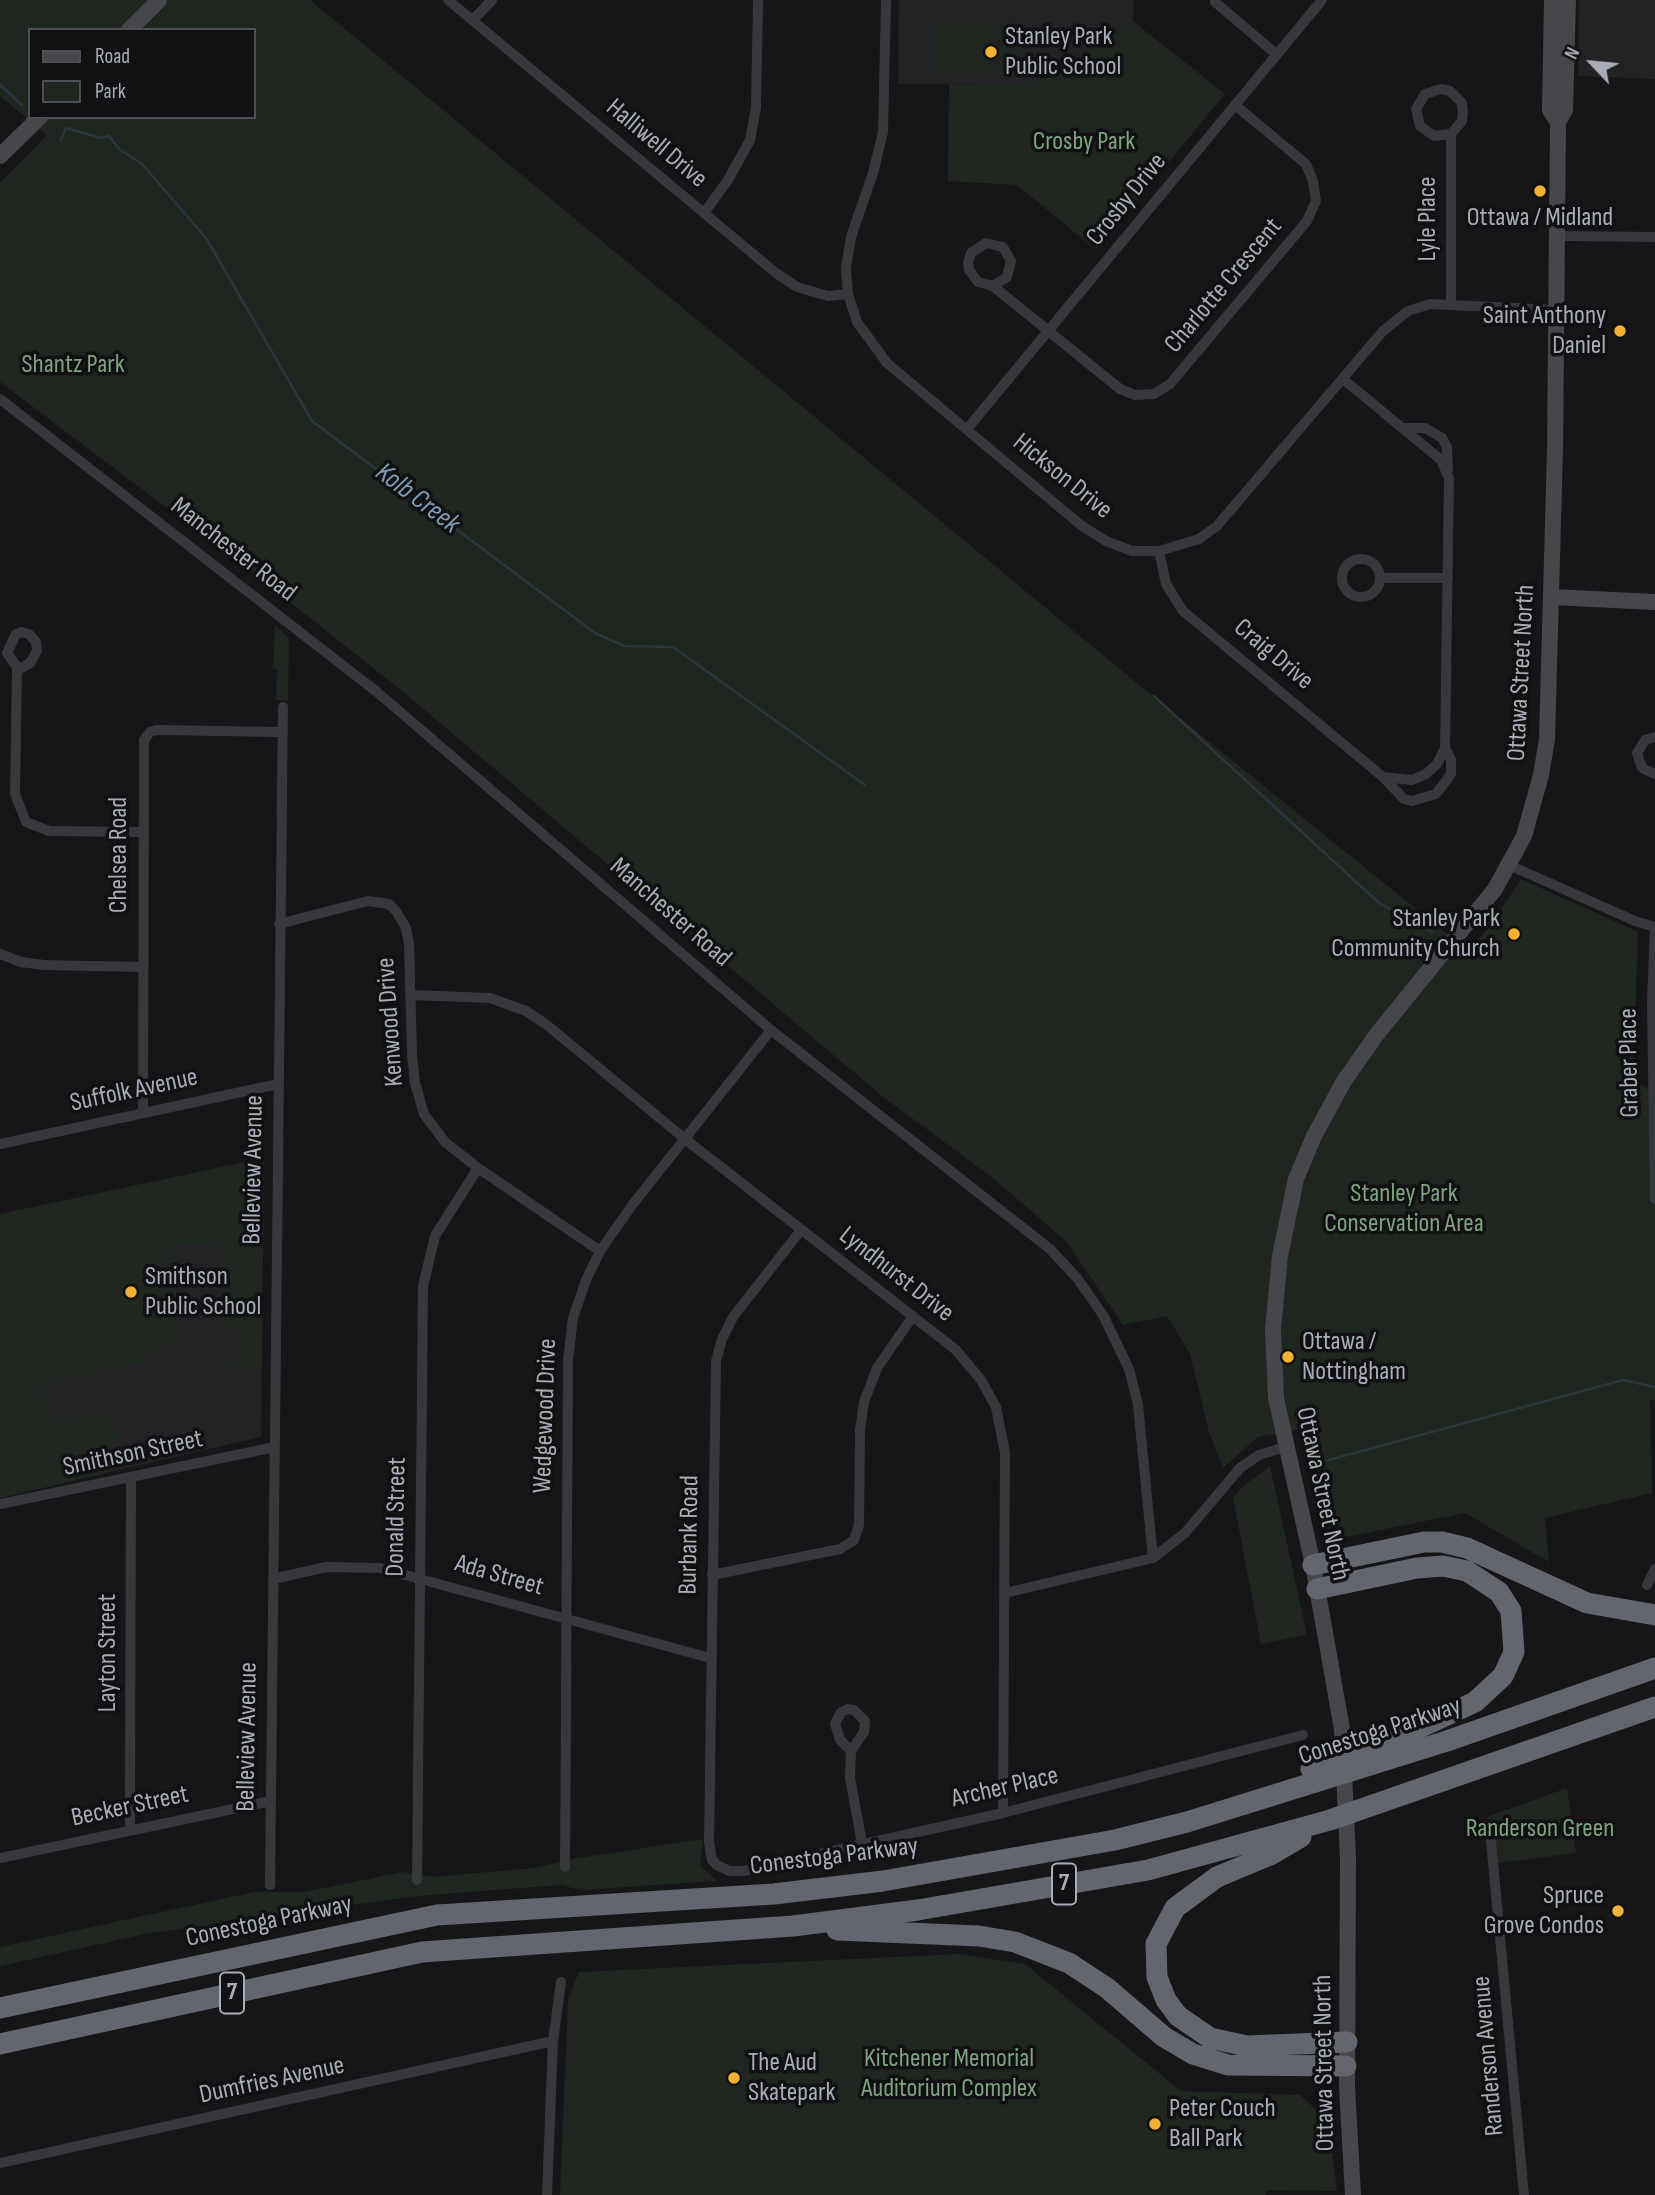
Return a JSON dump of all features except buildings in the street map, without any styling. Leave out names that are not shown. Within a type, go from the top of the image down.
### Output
[{"type":"highway","points":[[1312,1565],[1424,1542],[1442,1542],[1467,1548],[1587,1603],[1655,1615]]},
{"type":"highway","points":[[1187,1822],[1255,1790],[1404,1735],[1475,1702],[1503,1676],[1514,1652],[1511,1611],[1499,1592],[1467,1571],[1443,1566],[1417,1568],[1317,1589]]},
{"type":"highway","name":"Conestoga Parkway","points":[[0,2008],[437,1915],[748,1897],[883,1881],[1115,1840],[1187,1822],[1447,1741],[1655,1668]]},
{"type":"highway","name":"7","points":[[0,2045],[422,1952],[793,1926],[918,1910],[1148,1870],[1330,1820],[1655,1707]]},
{"type":"highway","points":[[1330,1820],[1272,1854],[1217,1877],[1187,1896],[1163,1926],[1156,1944],[1155,1962],[1166,2000],[1185,2023],[1210,2038],[1247,2046],[1347,2042]]},
{"type":"highway","points":[[793,1926],[979,1936],[1015,1942],[1069,1963],[1107,1989],[1164,2037],[1193,2054],[1228,2065],[1346,2066]]},
{"type":"main road","points":[[131,28],[159,0]]},
{"type":"main road","name":"Ottawa Street North","points":[[1552,0],[1550,110],[1558,122]]},
{"type":"main road","name":"Ottawa Street North","points":[[1353,2195],[1346,2066],[1348,1858],[1342,1729],[1317,1589],[1276,1398],[1273,1329],[1280,1256],[1296,1179],[1314,1136],[1344,1081],[1377,1034],[1477,913],[1510,865],[1534,807],[1547,739],[1552,597],[1558,122],[1565,110],[1568,0]]},
{"type":"main road","points":[[0,156],[38,119]]},
{"type":"main road","points":[[1552,597],[1655,601]]},
{"type":"street","name":"Halliwell Drive","points":[[448,0],[797,287],[828,296],[848,294]]},
{"type":"street","points":[[472,20],[492,0]]},
{"type":"street","points":[[704,213],[728,180],[750,140],[756,108],[758,0]]},
{"type":"street","name":"Hickson Drive","points":[[886,0],[883,132],[873,173],[851,237],[846,268],[848,294],[857,322],[887,363],[1082,526],[1106,541],[1132,551],[1159,551],[1199,539],[1217,527],[1383,331],[1408,311],[1430,304],[1555,310]]},
{"type":"street","name":"Crosby Drive","points":[[967,429],[1322,0]]},
{"type":"street","points":[[1214,1],[1276,54]]},
{"type":"street","name":"Lyle Place","points":[[1451,134],[1434,136],[1420,126],[1416,109],[1424,94],[1441,89],[1450,91],[1461,103],[1462,121],[1451,134],[1451,305]]},
{"type":"street","name":"Charlotte Crescent","points":[[993,286],[1120,389],[1135,395],[1154,394],[1170,384],[1299,231],[1316,201],[1313,181],[1306,164],[1235,104]]},
{"type":"street","points":[[1557,236],[1655,237]]},
{"type":"street","points":[[986,243],[1003,247],[1011,261],[1007,277],[993,286],[978,282],[969,270],[971,253],[986,243]]},
{"type":"street","name":"Craig Drive","points":[[1343,379],[1441,460],[1449,478]]},
{"type":"street","name":"Manchester Road","points":[[0,399],[377,692],[771,1030],[1050,1249],[1077,1278],[1103,1315],[1129,1369],[1138,1405],[1153,1558]]},
{"type":"street","name":"Craig Drive","points":[[1159,551],[1166,584],[1184,611],[1383,777],[1404,799],[1412,801],[1436,794],[1451,774],[1451,760],[1445,748],[1449,478],[1447,447],[1442,438],[1425,428],[1404,428]]},
{"type":"street","points":[[1380,578],[1448,578]]},
{"type":"street","points":[[17,670],[15,794],[26,822],[49,831],[142,832]]},
{"type":"street","name":"Belleview Avenue","points":[[270,1885],[283,707]]},
{"type":"street","name":"Chelsea Road","points":[[143,1112],[143,746],[150,732],[282,732]]},
{"type":"street","points":[[1655,737],[1645,740],[1637,753],[1642,768],[1655,774]]},
{"type":"street","points":[[1383,777],[1399,781],[1426,774],[1437,764],[1445,748]]},
{"type":"street","points":[[1510,865],[1635,921],[1655,927]]},
{"type":"street","name":"Kenwood Drive","points":[[279,924],[368,901],[389,904],[406,928],[412,995],[413,1064],[424,1114],[444,1142],[600,1251]]},
{"type":"street","name":"Graber Place","points":[[1655,927],[1652,1003],[1655,1199]]},
{"type":"street","points":[[0,954],[21,962],[44,965],[142,967]]},
{"type":"street","name":"Lyndhurst Drive","points":[[412,995],[472,995],[499,1000],[526,1011],[966,1360],[996,1407],[1005,1453],[1003,1813]]},
{"type":"street","name":"Wedgewood Drive","points":[[565,1867],[568,1360],[573,1318],[586,1280],[600,1251],[771,1030]]},
{"type":"street","name":"Suffolk Avenue","points":[[0,1144],[278,1084]]},
{"type":"street","name":"Donald Street","points":[[417,1880],[425,1270],[440,1227],[478,1168]]},
{"type":"street","name":"Burbank Road","points":[[717,1865],[712,1860],[709,1842],[710,1658],[718,1350],[733,1317],[801,1230]]},
{"type":"street","points":[[712,1575],[840,1549],[854,1540],[859,1525],[860,1430],[864,1402],[877,1368],[913,1317]]},
{"type":"street","name":"Smithson Street","points":[[0,1504],[275,1447]]},
{"type":"street","points":[[1005,1593],[1153,1558],[1185,1533],[1250,1459],[1285,1447]]},
{"type":"street","name":"Layton Street","points":[[130,1829],[131,1477]]},
{"type":"street","name":"Ada Street","points":[[273,1579],[326,1567],[380,1568],[419,1576],[710,1658]]},
{"type":"street","points":[[1647,1585],[1655,1569]]},
{"type":"street","name":"Archer Place","points":[[717,1865],[729,1871],[743,1871],[1003,1813],[1303,1735]]},
{"type":"street","points":[[850,1751],[850,1778],[862,1843]]},
{"type":"street","name":"Becker Street","points":[[0,1858],[271,1801]]},
{"type":"street","name":"Randerson Avenue","points":[[1490,1830],[1524,2195]]},
{"type":"street","points":[[547,2195],[553,2041],[561,1982]]},
{"type":"street","name":"Dumfries Avenue","points":[[0,2163],[553,2041]]},
{"type":"shaded area","name":"Stanley Park Public School","points":[[899,0],[1134,0],[1133,21],[1034,83],[898,84]]},
{"type":"shaded area","points":[[1579,0],[1655,0],[1655,79],[1578,76]]},
{"type":"shaded area","name":"Smithson Public School","points":[[264,1158],[261,1437],[0,1498],[0,1215]]},
{"type":"green space","name":"Stanley Park Conservation Area","points":[[0,0],[310,0],[1144,689],[1468,951],[1490,926],[1521,879],[1638,932],[1633,1078],[1647,1089],[1655,1089],[1655,1400],[1650,1400],[1652,1493],[1545,1518],[1549,1562],[1465,1513],[1341,1538],[1325,1525],[1302,1429],[1258,1437],[1223,1468],[1209,1432],[1190,1354],[1167,1316],[1123,1325],[1066,1241],[994,1179],[882,1096],[401,690],[253,573],[0,382],[0,183],[47,135],[0,96]]},
{"type":"green space","name":"Crosby Park","points":[[1133,21],[1225,94],[1096,250],[1017,185],[948,181],[949,84],[1034,83]]},
{"type":"green space","points":[[932,23],[1022,24],[1021,75],[931,74]]},
{"type":"green space","points":[[275,625],[289,638],[288,701],[276,700],[277,669],[273,669]]},
{"type":"green space","name":"Smithson Public School","points":[[264,1158],[262,1369],[227,1369],[226,1363],[232,1361],[232,1327],[219,1326],[218,1244],[173,1244],[174,1343],[145,1362],[42,1385],[47,1408],[55,1406],[59,1422],[110,1412],[123,1469],[0,1498],[0,1214]]},
{"type":"green space","points":[[1270,1466],[1307,1635],[1261,1644],[1233,1498],[1242,1487]]},
{"type":"green space","name":"Randerson Green","points":[[1567,1788],[1576,1853],[1490,1864],[1487,1817]]},
{"type":"green space","points":[[703,1839],[700,1865],[717,1881],[581,1890],[561,1885],[417,1896],[145,1934],[0,1966],[0,1947],[254,1892],[304,1892],[403,1872],[432,1877],[534,1868],[578,1858]]},
{"type":"green space","name":"Kitchener Memorial Auditorium Complex","points":[[958,1954],[1025,1964],[1181,2091],[1300,2095],[1328,2121],[1337,2191],[1267,2190],[1266,2195],[560,2195],[568,1999],[579,1972]]},
{"type":"waterway","name":"Kolb Creek","points":[[0,85],[22,105]]},
{"type":"waterway","name":"Kolb Creek","points":[[61,140],[66,128],[101,138],[109,136],[119,149],[142,164],[206,238],[312,421],[595,633],[624,646],[673,647],[865,785]]},
{"type":"waterway","points":[[1154,696],[1379,903],[1432,932]]},
{"type":"waterway","points":[[1325,1461],[1623,1380],[1655,1387]]},
{"type":"place","name":"Stanley Park Public School","points":[[991,52]]},
{"type":"place","name":"Ottawa / Midland","points":[[1540,191]]},
{"type":"place","name":"Saint Anthony Daniel","points":[[1620,331]]},
{"type":"place","name":"Stanley Park Community Church","points":[[1514,934]]},
{"type":"place","name":"Smithson Public School","points":[[131,1292]]},
{"type":"place","name":"Ottawa / Nottingham","points":[[1288,1357]]},
{"type":"place","name":"Spruce Grove Condos","points":[[1618,1911]]},
{"type":"place","name":"The Aud Skatepark","points":[[734,2078]]},
{"type":"place","name":"Peter Couch Ball Park","points":[[1155,2124]]},
{"type":"park label","name":"Shantz Park","points":[[73,365]]}]
